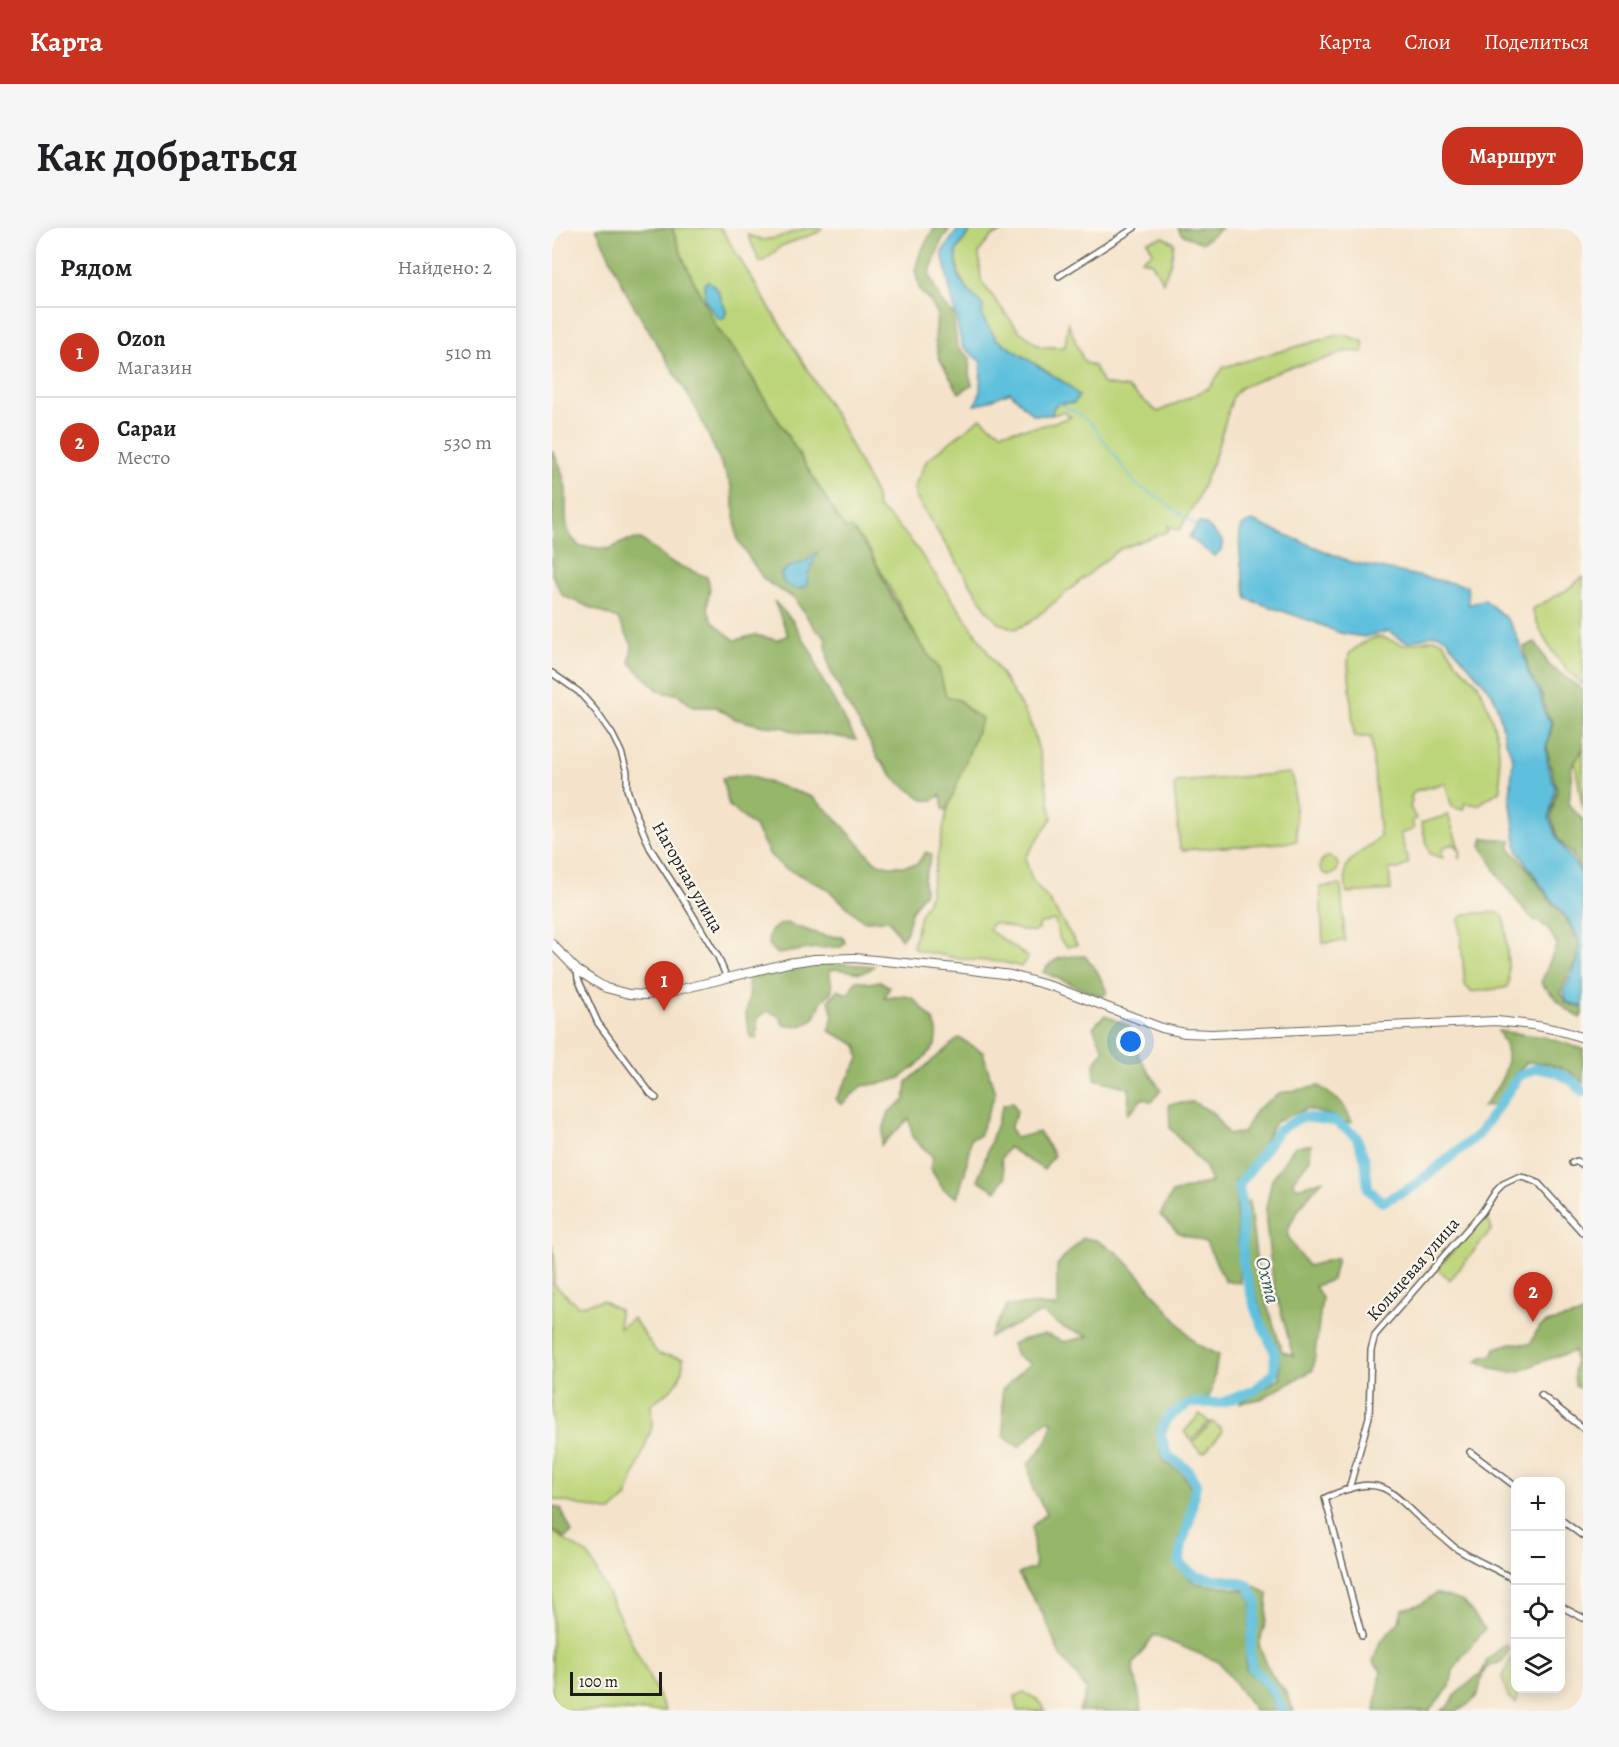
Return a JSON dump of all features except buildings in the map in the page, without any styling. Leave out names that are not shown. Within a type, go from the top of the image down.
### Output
[{"type":"main road","points":[[552,944],[577,970],[606,988],[629,994],[645,995],[674,991],[814,958],[854,958],[1011,975],[1054,987],[1162,1028],[1185,1033],[1212,1034],[1496,1021],[1538,1025],[1566,1031],[1583,1038]]},
{"type":"street","points":[[1059,276],[1134,228]]},
{"type":"street","name":"Нагорная улица","points":[[552,674],[579,692],[612,734],[627,772],[627,789],[632,805],[650,848],[718,957],[727,978]]},
{"type":"street","points":[[577,970],[578,979],[598,1023],[656,1098]]},
{"type":"street","points":[[1572,1162],[1577,1161],[1583,1165]]},
{"type":"street","name":"Кольцевая улица","points":[[1349,1489],[1370,1417],[1371,1350],[1375,1335],[1482,1211],[1496,1191],[1503,1184],[1518,1177],[1539,1183],[1583,1233]]},
{"type":"street","points":[[1541,1395],[1583,1428]]},
{"type":"street","points":[[1470,1452],[1511,1483]]},
{"type":"street","points":[[1362,1636],[1324,1498],[1364,1485],[1385,1488],[1456,1548],[1511,1578]]},
{"type":"street","points":[[1565,1523],[1583,1536]]},
{"type":"street","points":[[1565,1608],[1583,1618]]},
{"type":"green space","points":[[596,228],[672,228],[685,263],[717,328],[740,358],[841,523],[846,529],[852,528],[870,551],[891,595],[939,669],[946,696],[959,700],[972,713],[982,718],[947,811],[943,809],[941,795],[933,800],[924,800],[896,780],[878,758],[829,668],[825,636],[816,630],[794,598],[762,577],[737,539],[732,488],[697,410],[629,298]]},
{"type":"green space","points":[[672,228],[721,228],[837,418],[876,496],[877,507],[897,524],[922,555],[976,633],[1023,709],[1039,750],[1052,818],[1025,858],[1032,880],[1049,900],[1077,945],[1067,947],[1060,940],[1055,920],[1038,924],[1038,930],[1032,931],[992,923],[989,930],[1028,957],[1021,967],[1003,962],[961,959],[917,950],[913,947],[920,915],[928,901],[947,811],[972,713],[959,700],[946,697],[939,669],[920,643],[870,551],[841,523],[740,358],[717,328],[685,263]]},
{"type":"green space","points":[[806,228],[822,228],[819,232],[781,246],[760,263],[748,235],[762,240]]},
{"type":"green space","points":[[934,228],[950,228],[941,242],[929,274],[941,301],[953,314],[957,347],[970,358],[969,374],[972,385],[959,393],[939,358],[935,340],[937,314],[930,301],[920,291],[915,270],[920,253]]},
{"type":"green space","points":[[972,228],[1013,228],[992,236],[979,252],[981,281],[1018,330],[1041,347],[1065,347],[1068,323],[1084,362],[1094,366],[1103,384],[1128,388],[1158,412],[1209,388],[1224,367],[1342,334],[1363,341],[1364,352],[1346,351],[1322,360],[1287,368],[1240,388],[1233,396],[1215,456],[1197,500],[1179,531],[1168,526],[1168,531],[1118,550],[1029,623],[1015,629],[999,623],[987,610],[915,496],[915,485],[927,460],[981,418],[1001,432],[1041,426],[1071,417],[1063,412],[1052,415],[1053,408],[1058,403],[1074,403],[1068,385],[996,339],[982,317],[983,306],[967,289],[959,276],[956,251]]},
{"type":"green space","points":[[1178,228],[1222,228],[1202,243],[1181,234]]},
{"type":"green space","points":[[1164,237],[1174,243],[1171,262],[1163,282],[1151,262],[1141,260],[1153,252],[1147,241]]},
{"type":"green space","points":[[552,450],[560,466],[566,488],[566,520],[569,534],[579,546],[609,549],[628,540],[641,539],[670,562],[707,577],[710,586],[708,606],[711,617],[717,626],[735,640],[755,635],[777,640],[788,635],[774,601],[792,620],[813,655],[819,674],[856,740],[822,734],[800,734],[782,727],[764,726],[735,719],[716,707],[693,707],[678,694],[658,690],[630,663],[632,645],[618,619],[563,596],[552,575]]},
{"type":"green space","points":[[1583,577],[1583,685],[1552,651],[1532,609],[1565,591]]},
{"type":"green space","points":[[1381,637],[1404,645],[1435,639],[1443,641],[1457,663],[1478,684],[1498,739],[1501,790],[1478,805],[1465,803],[1463,810],[1452,807],[1445,783],[1415,791],[1411,796],[1410,807],[1416,819],[1412,821],[1414,829],[1400,834],[1409,863],[1399,869],[1389,869],[1391,890],[1347,893],[1345,875],[1347,865],[1380,836],[1371,737],[1354,737],[1349,654],[1364,642]]},
{"type":"green space","points":[[1535,642],[1549,665],[1583,690],[1583,749],[1572,766],[1569,805],[1583,820],[1583,875],[1573,856],[1558,839],[1551,816],[1557,789],[1547,747],[1553,723],[1546,713],[1542,695],[1529,673],[1524,647]]},
{"type":"green space","points":[[1583,749],[1583,812],[1575,762]]},
{"type":"green space","points":[[1290,773],[1293,778],[1297,840],[1183,850],[1180,848],[1174,787],[1177,782]]},
{"type":"green space","points":[[746,775],[812,797],[834,816],[875,862],[889,866],[904,866],[917,864],[926,852],[932,855],[924,879],[925,892],[911,912],[907,932],[901,939],[889,920],[863,921],[826,888],[783,867],[770,855],[755,827],[729,806],[722,778]]},
{"type":"green space","points":[[1448,815],[1461,854],[1460,859],[1457,846],[1454,844],[1443,847],[1444,850],[1441,851],[1443,858],[1430,854],[1421,823]]},
{"type":"green space","points":[[1483,838],[1511,840],[1510,849],[1565,917],[1578,941],[1577,961],[1561,992],[1566,1003],[1583,1008],[1580,1018],[1565,1008],[1541,983],[1557,944],[1547,927],[1534,920],[1523,909],[1501,880],[1481,845]]},
{"type":"green space","points":[[1329,857],[1335,860],[1338,866],[1335,872],[1329,875],[1323,872],[1320,866],[1323,860]]},
{"type":"green space","points":[[1341,885],[1345,941],[1323,943],[1320,887]]},
{"type":"green space","points":[[1498,912],[1505,921],[1509,982],[1504,988],[1471,992],[1465,985],[1459,919],[1465,914]]},
{"type":"green space","points":[[786,923],[825,936],[843,937],[845,943],[841,947],[815,948],[778,954],[768,941],[769,936],[771,931]]},
{"type":"green space","points":[[1085,956],[1097,971],[1107,992],[1104,996],[1043,972],[1056,960]]},
{"type":"green space","points":[[814,962],[874,966],[858,973],[842,969],[830,970],[832,986],[830,994],[821,1002],[812,1020],[801,1026],[788,1026],[784,1025],[779,1016],[768,1011],[758,1017],[756,1039],[750,1037],[746,1015],[750,992],[749,979]]},
{"type":"green space","points":[[856,980],[869,983],[880,981],[890,987],[884,998],[905,996],[913,998],[934,1021],[937,1031],[935,1046],[915,1067],[900,1078],[862,1086],[841,1105],[836,1099],[859,1059],[857,1045],[829,1031],[833,1016],[829,1000],[837,990],[848,994]]},
{"type":"green space","points":[[1105,1015],[1129,1026],[1137,1041],[1138,1055],[1161,1090],[1152,1102],[1143,1098],[1128,1114],[1129,1088],[1095,1079],[1094,1064],[1104,1050],[1093,1027]]},
{"type":"green space","points":[[1498,1031],[1544,1037],[1583,1049],[1583,1083],[1558,1066],[1527,1062],[1514,1075],[1510,1085],[1496,1104],[1483,1107],[1501,1080],[1507,1065],[1505,1047]]},
{"type":"green space","points":[[959,1038],[983,1052],[995,1094],[979,1136],[971,1138],[965,1173],[957,1198],[943,1189],[930,1168],[933,1157],[913,1138],[909,1119],[881,1145],[889,1112],[905,1100],[907,1082]]},
{"type":"green space","points":[[1319,1086],[1342,1103],[1352,1122],[1345,1123],[1337,1117],[1306,1109],[1275,1122],[1260,1150],[1235,1182],[1240,1283],[1225,1281],[1206,1242],[1179,1233],[1160,1215],[1172,1193],[1211,1182],[1204,1166],[1170,1128],[1169,1104],[1193,1102],[1212,1112],[1228,1134],[1243,1133],[1256,1110],[1280,1093]]},
{"type":"green space","points":[[1013,1102],[1017,1112],[1010,1128],[1016,1138],[1039,1132],[1054,1155],[1044,1170],[1008,1147],[1001,1160],[1005,1177],[996,1191],[978,1180],[1003,1105]]},
{"type":"green space","points":[[1311,1145],[1310,1159],[1293,1181],[1297,1188],[1323,1180],[1296,1213],[1288,1235],[1308,1266],[1337,1258],[1332,1280],[1315,1286],[1322,1298],[1313,1370],[1261,1399],[1239,1403],[1280,1378],[1279,1351],[1264,1320],[1247,1266],[1245,1203],[1249,1201],[1259,1280],[1282,1351],[1293,1356],[1273,1281],[1266,1208],[1272,1179],[1295,1146]]},
{"type":"green space","points":[[1486,1213],[1492,1229],[1450,1280],[1437,1269]]},
{"type":"green space","points":[[1083,1238],[1096,1240],[1118,1253],[1196,1344],[1218,1355],[1212,1391],[1208,1398],[1191,1401],[1177,1407],[1165,1417],[1156,1431],[1163,1460],[1183,1474],[1191,1487],[1187,1517],[1179,1538],[1179,1568],[1195,1583],[1244,1590],[1252,1603],[1246,1649],[1246,1669],[1265,1689],[1278,1711],[1255,1711],[1219,1662],[1154,1635],[1133,1665],[1142,1711],[1079,1711],[1087,1690],[1059,1653],[1044,1616],[1018,1574],[1035,1568],[1032,1526],[1047,1513],[1033,1490],[1028,1464],[1047,1440],[1052,1422],[1046,1421],[1019,1447],[1004,1437],[1002,1390],[1030,1363],[1016,1356],[1012,1344],[1045,1334],[1064,1342],[1089,1336],[1064,1328],[1042,1313],[989,1337],[1007,1306],[1032,1304],[1057,1307],[1057,1265]]},
{"type":"green space","points":[[552,1245],[555,1261],[554,1284],[578,1306],[602,1300],[619,1310],[619,1328],[633,1318],[658,1354],[683,1358],[678,1381],[651,1404],[652,1427],[626,1498],[611,1512],[552,1499]]},
{"type":"green space","points":[[1583,1314],[1583,1390],[1575,1385],[1574,1351],[1517,1372],[1499,1370],[1477,1361],[1482,1357],[1491,1356],[1496,1348],[1511,1343],[1530,1344],[1539,1327],[1546,1323]]},
{"type":"green space","points":[[1200,1414],[1209,1422],[1192,1440],[1184,1432]]},
{"type":"green space","points":[[1212,1422],[1221,1428],[1222,1432],[1205,1452],[1201,1452],[1193,1442]]},
{"type":"green space","points":[[552,1506],[561,1509],[572,1533],[565,1538],[552,1529]]},
{"type":"green space","points":[[552,1531],[589,1556],[666,1711],[552,1711]]},
{"type":"green space","points":[[1255,1586],[1268,1594],[1266,1621],[1259,1645],[1270,1672],[1287,1694],[1294,1711],[1287,1711],[1278,1693],[1257,1668],[1253,1648],[1259,1604]]},
{"type":"green space","points":[[1436,1593],[1464,1602],[1485,1629],[1461,1658],[1453,1671],[1450,1687],[1430,1711],[1375,1711],[1381,1671],[1373,1661],[1380,1642],[1399,1622],[1402,1609],[1421,1604]]},
{"type":"green space","points":[[1506,1644],[1509,1649],[1506,1655],[1500,1662],[1485,1670],[1478,1693],[1469,1704],[1456,1711],[1441,1711],[1448,1706],[1455,1695],[1482,1672],[1488,1659]]},
{"type":"green space","points":[[1511,1660],[1511,1693],[1518,1693],[1516,1703],[1508,1697],[1502,1677]]},
{"type":"green space","points":[[1024,1693],[1040,1702],[1045,1711],[1017,1711],[1015,1696]]},
{"type":"water","points":[[959,228],[972,228],[956,251],[958,276],[983,306],[982,317],[996,339],[1068,385],[1079,396],[1074,403],[1058,403],[1053,408],[1052,415],[1033,415],[1010,392],[975,405],[980,393],[981,362],[962,346],[942,252]]},
{"type":"water","points":[[708,281],[720,294],[726,310],[723,319],[718,318],[705,300],[704,284]]},
{"type":"water","points":[[1252,521],[1351,562],[1467,586],[1469,605],[1484,599],[1507,619],[1515,632],[1528,674],[1539,690],[1544,713],[1552,723],[1546,748],[1548,766],[1555,788],[1549,817],[1557,839],[1583,876],[1583,1007],[1567,1002],[1564,991],[1578,960],[1579,940],[1569,921],[1517,850],[1510,796],[1513,759],[1492,693],[1447,638],[1437,634],[1408,642],[1389,631],[1364,637],[1340,633],[1247,599],[1239,539],[1243,525]]},
{"type":"water","points":[[1199,522],[1206,525],[1223,541],[1221,550],[1214,556],[1189,537]]},
{"type":"water","points":[[818,551],[808,574],[807,585],[795,588],[783,582],[781,574],[787,568],[807,561]]},
{"type":"waterway","points":[[1057,402],[1091,423],[1136,485],[1158,497],[1197,526]]},
{"type":"waterway","name":"Охта","points":[[1283,1711],[1270,1687],[1252,1668],[1250,1650],[1257,1603],[1248,1585],[1197,1577],[1179,1564],[1196,1484],[1187,1469],[1168,1456],[1160,1434],[1168,1417],[1190,1403],[1222,1403],[1255,1390],[1274,1373],[1275,1353],[1257,1314],[1243,1267],[1242,1209],[1239,1185],[1279,1130],[1302,1117],[1335,1121],[1356,1136],[1365,1159],[1368,1189],[1382,1202],[1414,1186],[1479,1134],[1519,1076],[1537,1068],[1556,1072],[1571,1080],[1583,1092]]},
{"type":"place","name":"Ozon","points":[[664,1011]]},
{"type":"place","name":"Сараи","points":[[1533,1322]]}]
